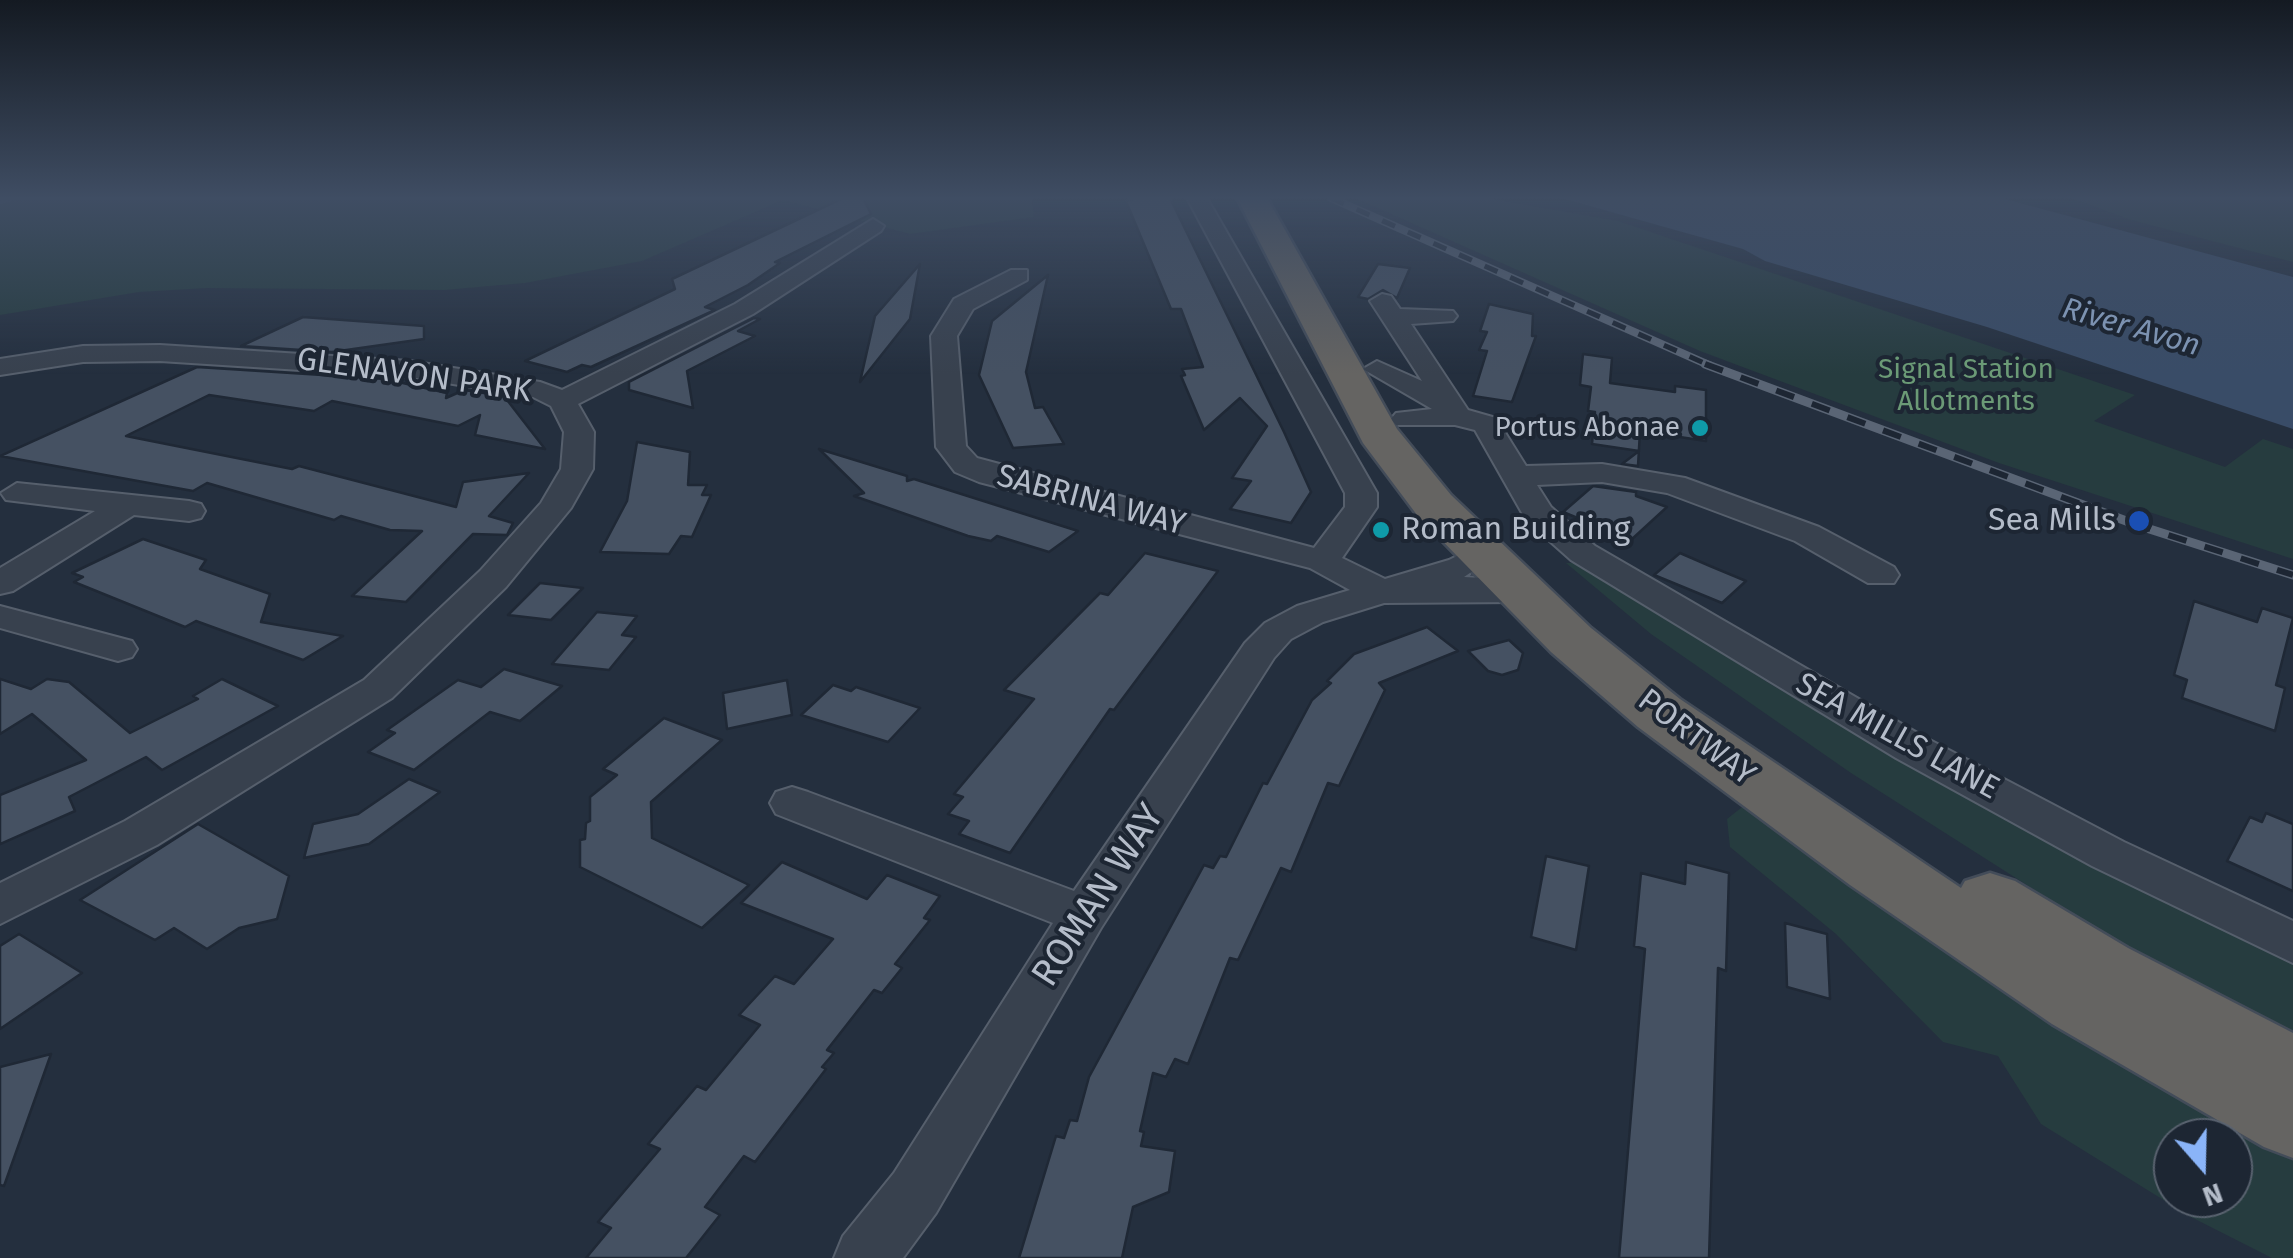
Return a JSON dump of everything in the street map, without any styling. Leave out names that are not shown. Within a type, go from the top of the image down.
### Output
[{"type":"highway","name":"PORTWAY","points":[[1283,257],[1378,434],[1427,497],[1500,573],[1659,713],[1874,867],[2079,1001],[2293,1120]]},
{"type":"highway","name":"PORTWAY","points":[[1325,257],[1446,415],[1466,499],[1532,566],[1701,704],[1898,844],[2102,968],[2293,1073]]},
{"type":"street","points":[[562,402],[744,308],[830,257]]},
{"type":"street","points":[[1230,257],[1361,493],[1361,506],[1322,562]]},
{"type":"street","name":"SABRINA WAY","points":[[1019,275],[964,304],[944,336],[942,352],[951,447],[958,458],[990,475],[1322,562],[1382,592]]},
{"type":"street","points":[[1383,329],[1444,316]]},
{"type":"street","name":"GLENAVON PARK","points":[[0,367],[102,354],[315,360],[466,376],[540,390],[562,402],[578,432],[578,469],[554,508],[493,578],[378,689],[141,833],[0,904]]},
{"type":"street","name":"SEA MILLS LANE","points":[[1446,415],[1486,424],[1521,486],[1583,553],[1862,719],[2108,854],[2293,943]]},
{"type":"street","points":[[1521,486],[1602,473],[1663,482],[1750,510],[1849,554],[1883,560]]},
{"type":"street","points":[[18,493],[189,511]]},
{"type":"street","points":[[0,582],[126,506]]},
{"type":"street","name":"ROMAN WAY","points":[[865,1258],[916,1193],[1084,915],[1259,651],[1278,631],[1310,614],[1461,567],[1500,573]]},
{"type":"street","name":"ROMAN WAY","points":[[1382,592],[1462,588],[1500,573]]},
{"type":"street","points":[[0,618],[118,648]]},
{"type":"street","points":[[792,803],[1084,915]]},
{"type":"street","points":[[900,1258],[916,1193]]},
{"type":"green space","points":[[0,257],[652,257],[525,283],[444,290],[206,288],[139,292],[0,315]]},
{"type":"green space","name":"Signal Station Allotments","points":[[1487,257],[1724,257],[2135,395],[2094,421],[2225,467],[2263,439],[2293,449],[2293,559],[1999,463],[1700,351]]},
{"type":"green space","points":[[1566,563],[1579,563],[1772,685],[1907,763],[2293,958],[2293,1038],[2096,929],[1851,773],[1651,634]]},
{"type":"green space","points":[[1746,804],[2293,1133],[2293,1258],[2272,1258],[2193,1218],[2253,1218],[2253,1118],[2153,1118],[2153,1193],[2041,1124],[1998,1056],[1943,1042],[1836,934],[1730,847],[1727,819]]},
{"type":"water","name":"River Avon","points":[[1757,257],[2218,257],[2293,277],[2293,429],[1987,327]]},
{"type":"building","points":[[719,257],[786,257],[748,285],[705,307],[715,310],[591,367],[582,365],[567,372],[525,361],[675,289],[672,279]]},
{"type":"building","points":[[1149,257],[1199,257],[1311,492],[1291,523],[1230,509],[1251,481],[1232,478],[1267,426],[1240,398],[1204,430],[1181,376],[1185,375],[1182,369],[1203,367],[1181,309],[1171,309]]},
{"type":"building","points":[[920,264],[910,319],[860,382],[875,316]]},
{"type":"building","points":[[1378,264],[1410,268],[1397,298],[1383,290],[1368,299],[1358,297]]},
{"type":"building","points":[[1048,275],[1026,372],[1035,408],[1043,407],[1064,444],[1013,448],[979,375],[992,321]]},
{"type":"building","points":[[1489,304],[1533,314],[1532,336],[1536,336],[1512,402],[1473,396],[1487,351],[1479,350],[1487,332],[1480,331]]},
{"type":"building","points":[[303,317],[424,326],[424,339],[332,352],[241,346]]},
{"type":"building","points":[[754,318],[760,319],[738,331],[755,336],[687,371],[693,408],[629,390],[629,382]]},
{"type":"building","points":[[1583,354],[1612,358],[1610,383],[1675,392],[1675,386],[1706,390],[1706,441],[1640,431],[1639,451],[1592,444],[1595,412],[1588,411],[1591,387],[1580,385]]},
{"type":"building","points":[[197,367],[385,379],[447,393],[446,398],[464,390],[504,396],[545,449],[475,435],[480,415],[458,426],[332,401],[314,411],[209,395],[126,436],[292,469],[299,466],[456,507],[463,482],[529,473],[489,516],[513,523],[507,535],[473,534],[406,602],[352,596],[422,531],[390,530],[341,516],[334,520],[207,483],[193,491],[0,456]]},
{"type":"building","points":[[637,442],[690,452],[688,485],[707,485],[702,495],[711,495],[692,537],[681,536],[669,554],[600,552],[627,501]]},
{"type":"building","points":[[819,449],[907,476],[907,481],[914,479],[1078,531],[1049,552],[997,536],[991,541],[968,536],[854,496],[864,493]]},
{"type":"building","points":[[1639,451],[1638,466],[1622,464]]},
{"type":"building","points":[[1593,486],[1636,492],[1636,496],[1667,507],[1631,540],[1563,512]]},
{"type":"building","points":[[143,539],[206,560],[200,569],[270,594],[261,622],[343,636],[303,660],[196,621],[185,627],[74,582],[83,577],[72,573]]},
{"type":"building","points":[[1145,553],[1218,571],[1114,710],[1110,709],[1010,853],[959,834],[969,821],[948,814],[963,797],[954,794],[1034,699],[1004,690],[1100,593],[1108,595]]},
{"type":"building","points":[[1680,553],[1746,581],[1722,603],[1654,575]]},
{"type":"building","points":[[540,583],[583,588],[551,620],[508,615]]},
{"type":"building","points":[[2194,601],[2257,622],[2262,608],[2293,618],[2276,685],[2285,688],[2275,731],[2182,698],[2187,680],[2174,675]]},
{"type":"building","points":[[597,612],[637,616],[622,635],[636,637],[609,670],[552,664]]},
{"type":"building","points":[[1427,627],[1458,651],[1379,683],[1385,690],[1339,786],[1328,783],[1291,872],[1281,868],[1238,960],[1230,958],[1188,1064],[1175,1059],[1166,1077],[1153,1073],[1140,1131],[1144,1132],[1141,1146],[1175,1151],[1169,1192],[1133,1207],[1122,1258],[1019,1258],[1056,1136],[1064,1138],[1070,1120],[1077,1121],[1089,1077],[1204,865],[1213,868],[1220,856],[1226,857],[1263,783],[1267,784],[1312,700],[1331,683],[1327,681],[1354,654]]},
{"type":"building","points":[[1509,640],[1523,653],[1518,670],[1502,675],[1488,671],[1468,651]]},
{"type":"building","points":[[504,669],[562,686],[520,721],[490,712],[414,770],[368,752],[395,733],[387,730],[458,680],[481,687]]},
{"type":"building","points":[[0,679],[31,689],[47,679],[69,682],[130,733],[198,699],[193,696],[222,679],[278,706],[162,770],[146,757],[69,797],[75,811],[0,844],[0,795],[86,760],[32,714],[0,734]]},
{"type":"building","points":[[787,680],[792,715],[727,729],[723,693]]},
{"type":"building","points":[[833,685],[851,691],[856,687],[920,708],[888,742],[801,715]]},
{"type":"building","points":[[664,718],[722,740],[651,802],[652,838],[749,885],[702,928],[580,867],[580,840],[585,839],[586,823],[590,821],[590,797],[617,775],[603,769]]},
{"type":"building","points":[[409,779],[440,792],[369,844],[304,858],[313,824],[358,814]]},
{"type":"building","points":[[2266,813],[2293,824],[2293,891],[2227,861],[2250,817],[2262,822]]},
{"type":"building","points":[[198,824],[289,876],[277,919],[239,928],[207,949],[174,928],[155,940],[80,900]]},
{"type":"building","points":[[1546,856],[1589,866],[1576,950],[1531,937]]},
{"type":"building","points":[[782,862],[867,899],[887,875],[940,896],[924,918],[930,920],[895,964],[902,968],[882,993],[874,990],[827,1050],[834,1053],[822,1067],[826,1069],[755,1162],[744,1156],[705,1207],[720,1215],[686,1258],[586,1258],[611,1228],[598,1222],[660,1149],[648,1144],[697,1086],[706,1090],[760,1025],[739,1015],[775,976],[794,984],[833,939],[741,903]]},
{"type":"building","points":[[1686,862],[1729,873],[1726,971],[1718,968],[1709,1258],[1619,1258],[1645,949],[1634,946],[1641,873],[1685,884]]},
{"type":"building","points":[[1785,923],[1827,934],[1830,999],[1787,987]]},
{"type":"building","points":[[19,934],[82,973],[0,1029],[0,946]]},
{"type":"building","points":[[51,1054],[4,1186],[0,1185],[0,1067]]},
{"type":"railway","points":[[1464,257],[1711,366]]},
{"type":"railway","points":[[1705,364],[2137,525],[2293,575]]},
{"type":"place","name":"Portus Abonae","points":[[1700,428]]},
{"type":"place","name":"Sea Mills","points":[[2139,521]]},
{"type":"place","name":"Roman Building","points":[[1381,530]]}]
